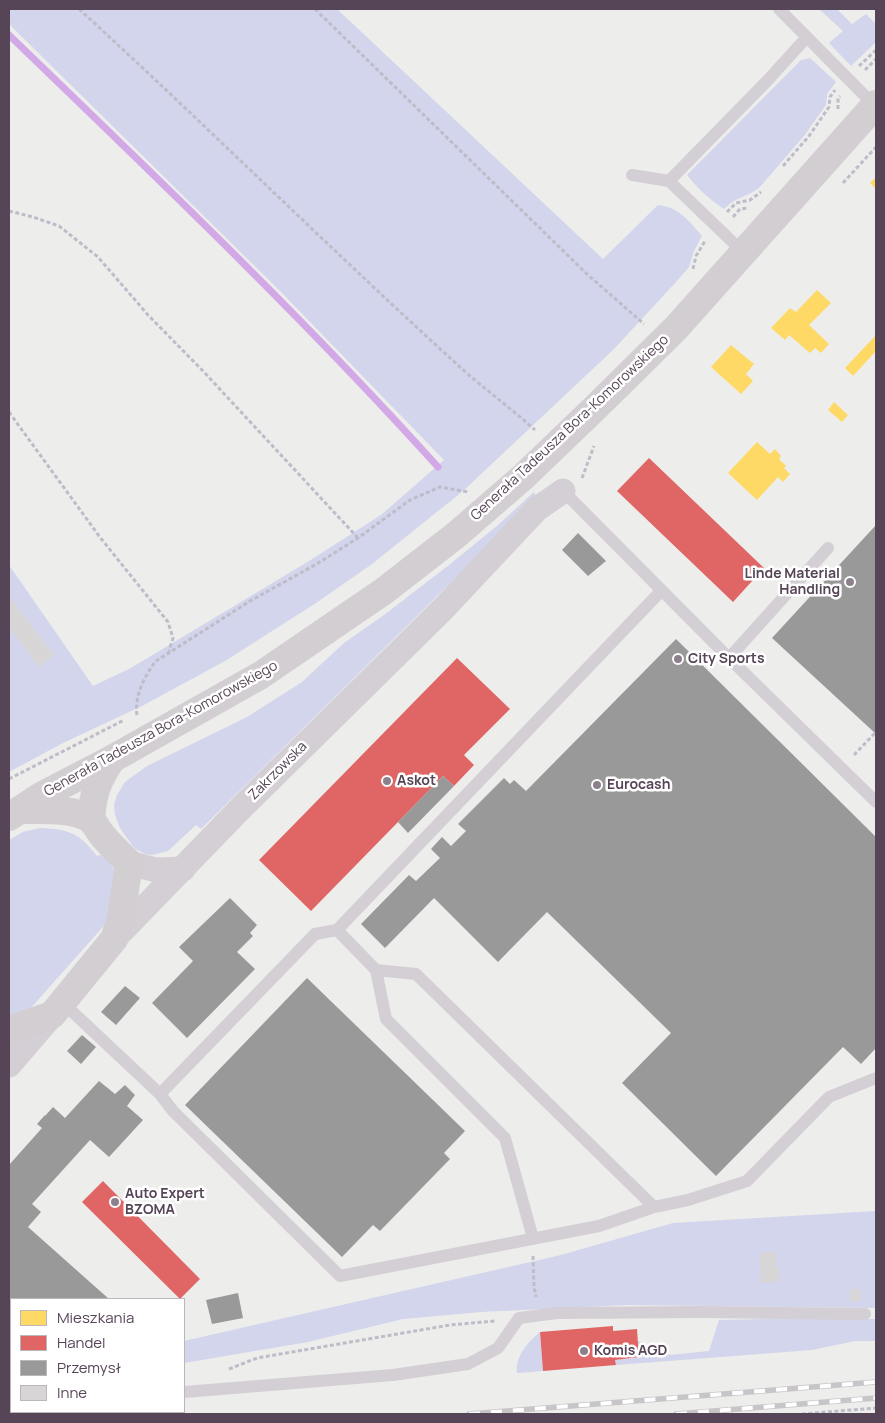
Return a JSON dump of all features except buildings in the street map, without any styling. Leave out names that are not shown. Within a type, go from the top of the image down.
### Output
[{"type":"street","name":"Generała Tadeusza Bora-Komorowskiego","points":[[15,814],[40,796],[112,759],[261,675],[384,591],[456,535],[484,494],[597,406],[676,328],[876,105]]},
{"type":"street","name":"Zakrzowska","points":[[9,1065],[114,939],[240,808],[443,609],[537,509],[572,485]]},
{"type":"street","points":[[91,820],[96,787],[112,759]]},
{"type":"street","points":[[15,814],[45,809],[78,814],[91,820],[102,835],[129,863],[156,870],[183,869]]},
{"type":"street","points":[[114,939],[121,919],[129,863]]},
{"type":"street","points":[[9,1030],[57,1009]]},
{"type":"lane","points":[[779,9],[876,105]]},
{"type":"lane","points":[[669,181],[767,82],[807,37]]},
{"type":"lane","points":[[632,175],[669,181],[743,252]]},
{"type":"lane","points":[[572,485],[661,591],[876,802]]},
{"type":"lane","points":[[728,658],[828,548]]},
{"type":"lane","points":[[160,1094],[315,934],[337,930],[661,591]]},
{"type":"lane","points":[[337,930],[376,970],[386,1019],[505,1138],[533,1238]]},
{"type":"lane","points":[[376,970],[416,974],[654,1207]]},
{"type":"lane","points":[[57,1009],[160,1094],[173,1111],[340,1276],[599,1226],[654,1207],[688,1200],[747,1181],[829,1097],[876,1078]]},
{"type":"lane","points":[[185,1392],[393,1376],[468,1364],[498,1348],[519,1318],[557,1313],[865,1314]]},
{"type":"path","points":[[80,9],[454,361],[533,428]]},
{"type":"path","points":[[315,9],[588,275],[650,329]]},
{"type":"path","points":[[855,70],[876,50]]},
{"type":"path","points":[[860,75],[876,59]]},
{"type":"path","points":[[778,172],[809,136],[829,107],[830,97],[839,86]]},
{"type":"path","points":[[848,177],[876,147]]},
{"type":"path","points":[[729,210],[736,203],[750,200],[766,186]]},
{"type":"path","points":[[9,211],[59,226],[98,257],[148,315],[203,371],[358,538]]},
{"type":"path","points":[[690,274],[694,269],[696,256],[704,242]]},
{"type":"path","points":[[639,329],[650,318]]},
{"type":"path","points":[[9,412],[99,536],[168,622],[173,638],[169,652]]},
{"type":"path","points":[[532,433],[539,427]]},
{"type":"path","points":[[572,485],[596,440]]},
{"type":"path","points":[[136,708],[145,675],[156,661],[250,601],[315,565],[358,538],[410,500],[440,487],[484,494]]},
{"type":"path","points":[[462,497],[468,492],[484,494]]},
{"type":"path","points":[[9,779],[142,712]]},
{"type":"path","points":[[842,769],[875,733]]},
{"type":"path","points":[[533,1238],[534,1287],[540,1315]]},
{"type":"path","points":[[225,1370],[266,1356],[450,1325],[519,1318]]},
{"type":"path","points":[[802,1414],[838,1413],[876,1408]]},
{"type":"shaded area","points":[[9,9],[337,9],[603,259],[658,205],[678,212],[702,236],[694,251],[689,267],[613,350],[463,491],[372,564],[316,603],[225,661],[142,706],[63,743],[9,772],[9,565],[93,686],[131,668],[309,561],[381,515],[444,460],[280,291],[9,24]]},
{"type":"shaded area","points":[[819,9],[837,9],[852,24],[866,14],[876,24],[876,42],[851,66],[829,43],[843,31]]},
{"type":"shaded area","points":[[810,58],[836,82],[827,94],[826,105],[804,136],[759,188],[732,202],[724,209],[695,185],[687,175],[801,60]]},
{"type":"shaded area","points":[[534,492],[536,496],[499,535],[201,829],[196,825],[168,851],[152,855],[145,854],[134,848],[120,828],[115,815],[114,805],[117,795],[125,782],[147,766],[247,717],[302,682],[344,643],[449,565],[498,525]]},
{"type":"shaded area","points":[[40,828],[66,831],[79,837],[97,856],[103,854],[114,869],[118,881],[110,919],[29,1010],[9,1018],[9,840],[23,832]]},
{"type":"shaded area","points":[[876,1211],[876,1308],[627,1305],[481,1312],[403,1319],[308,1342],[185,1363],[185,1341],[561,1255],[673,1223]]},
{"type":"shaded area","points":[[876,1319],[876,1341],[855,1341],[812,1350],[616,1365],[615,1360],[639,1357],[638,1341],[670,1355],[709,1351],[719,1320]]},
{"type":"shaded area","points":[[540,1332],[543,1371],[517,1373],[520,1355],[531,1340]]},
{"type":"waterway","points":[[9,35],[281,301],[438,467]]},
{"type":"railway","points":[[469,1414],[876,1382]]},
{"type":"railway","points":[[676,1414],[876,1398]]},
{"type":"place","name":"Linde Material Handling","points":[[850,582]]},
{"type":"place","name":"City Sports","points":[[678,659]]},
{"type":"place","name":"Askot","points":[[387,781]]},
{"type":"place","name":"Eurocash","points":[[597,785]]},
{"type":"place","name":"Auto Expert BZOMA","points":[[115,1202]]},
{"type":"place","name":"Komis AGD","points":[[584,1351]]}]
